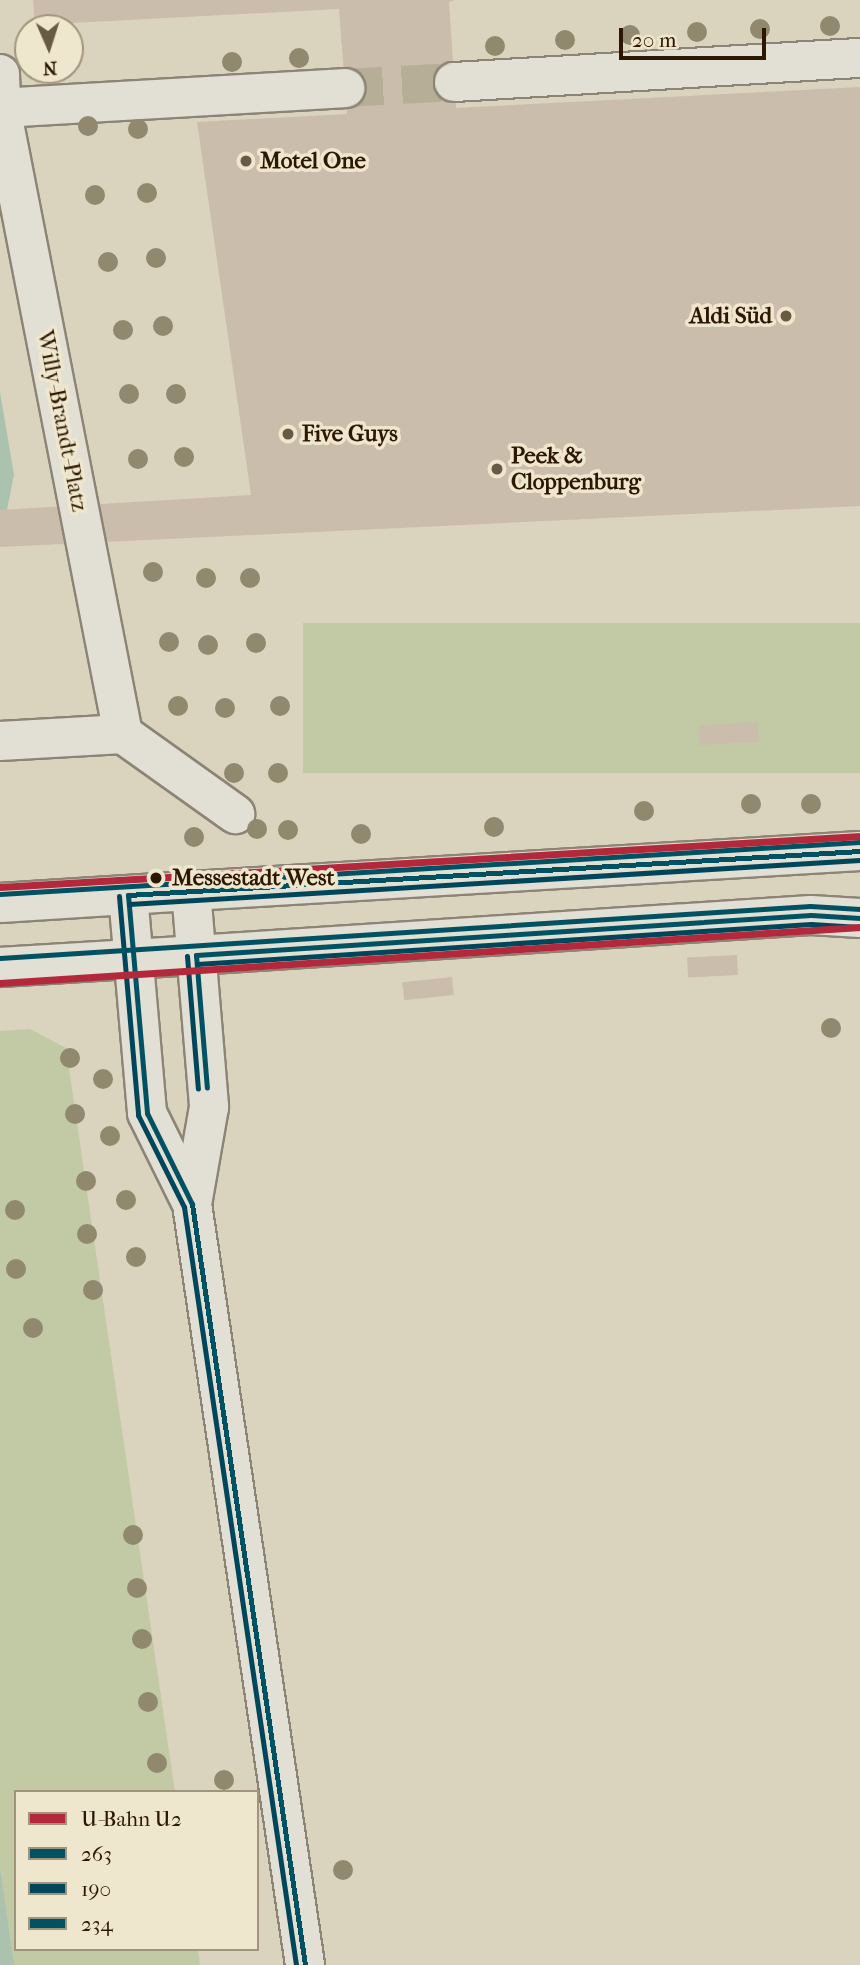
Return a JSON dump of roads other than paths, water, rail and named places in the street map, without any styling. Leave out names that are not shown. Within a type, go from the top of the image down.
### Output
[{"type":"street","points":[[454,82],[860,58]]},
{"type":"street","name":"Willy-Brandt-Platz","points":[[0,74],[0,108],[123,734]]},
{"type":"street","points":[[0,108],[345,88]]},
{"type":"street","points":[[0,741],[123,734],[235,814]]},
{"type":"street","points":[[0,903],[860,851]]},
{"type":"street","points":[[191,891],[209,1107],[192,1203]]},
{"type":"street","points":[[128,895],[147,1113],[192,1203],[305,1965]]},
{"type":"street","points":[[0,967],[811,915],[860,918]]},
{"type":"tunnel","points":[[345,88],[454,82]]},
{"type":"metro line","name":"U2","points":[[0,887],[860,836]]},
{"type":"metro line","name":"U2","points":[[0,983],[860,927]]},
{"type":"place","name":"Motel One","points":[[246,161]]},
{"type":"place","name":"Aldi Süd","points":[[786,316]]},
{"type":"place","name":"Five Guys","points":[[288,434]]},
{"type":"place","name":"Peek & Cloppenburg","points":[[497,469]]},
{"type":"place","name":"Messestadt West","points":[[156,878]]}]
